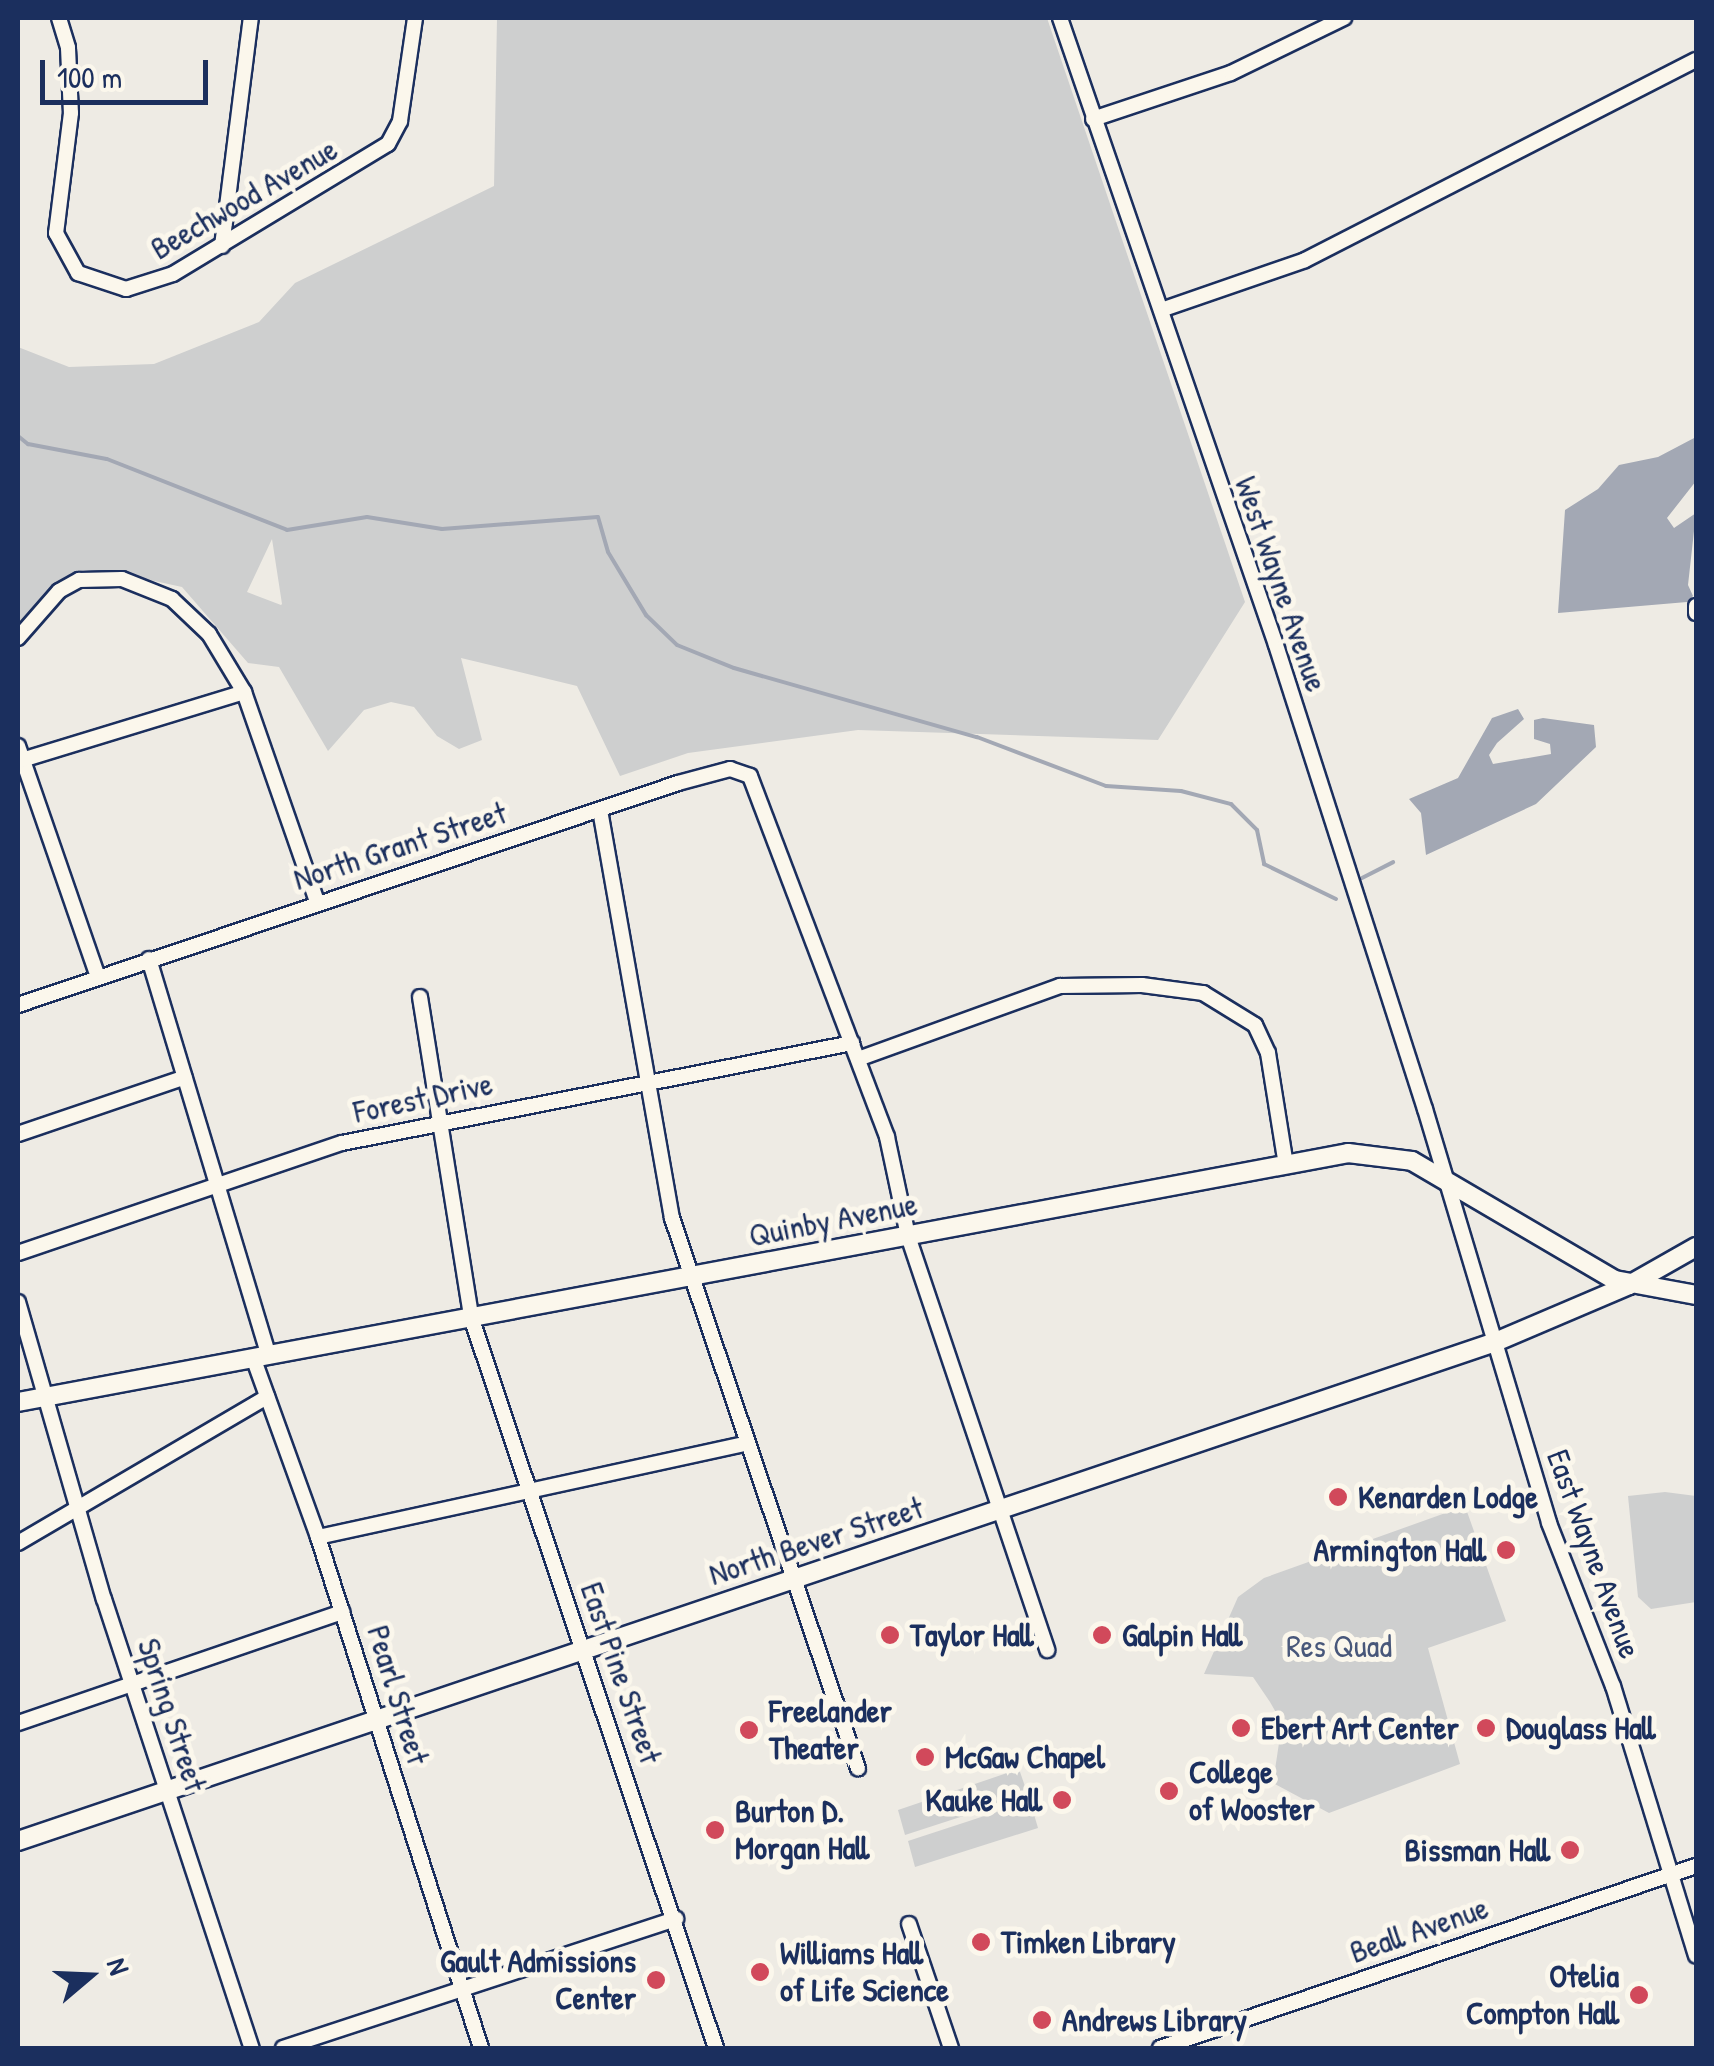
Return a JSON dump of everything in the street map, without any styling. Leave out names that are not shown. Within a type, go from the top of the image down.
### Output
[{"type":"main road","name":"Quinby Avenue","points":[[18,1402],[1348,1152],[1396,1156],[1440,1172],[1630,1286]]},
{"type":"main road","name":"North Bever Street","points":[[18,1841],[1493,1343],[1630,1286],[1696,1247]]},
{"type":"main road","points":[[1630,1286],[1696,1296]]},
{"type":"street","name":"Beechwood Avenue","points":[[59,18],[71,82],[56,220],[65,255],[89,281],[126,289],[172,274],[388,144],[400,121],[415,18]]},
{"type":"street","points":[[222,246],[251,18]]},
{"type":"street","name":"West Wayne Avenue","points":[[1060,18],[1276,645],[1440,1172]]},
{"type":"street","points":[[1094,120],[1231,73],[1344,18]]},
{"type":"street","points":[[1161,310],[1305,260],[1696,60]]},
{"type":"street","points":[[18,638],[59,591],[101,576],[122,579],[172,600],[209,634],[244,692],[316,902]]},
{"type":"street","points":[[98,978],[20,753],[244,692]]},
{"type":"street","name":"North Grant Street","points":[[18,1005],[316,902],[730,769],[755,780],[887,1138],[908,1236],[1047,1650]]},
{"type":"street","points":[[600,810],[672,1218],[858,1768]]},
{"type":"street","name":"Pearl Street","points":[[150,959],[219,1184],[268,1397],[343,1612],[482,2048]]},
{"type":"street","points":[[858,1059],[1060,986],[1142,985],[1203,994],[1255,1025],[1268,1053],[1286,1166]]},
{"type":"street","name":"East Pine Street","points":[[420,996],[471,1317],[676,1919],[716,2048]]},
{"type":"street","name":"Forest Drive","points":[[18,1254],[342,1143],[438,1121],[852,1043]]},
{"type":"street","points":[[18,1134],[184,1077]]},
{"type":"street","name":"East Wayne Avenue","points":[[1440,1172],[1548,1524],[1613,1686],[1668,1876],[1696,1954]]},
{"type":"street","name":"Spring Street","points":[[18,1302],[167,1789],[252,2048]]},
{"type":"street","points":[[18,1543],[268,1397]]},
{"type":"street","points":[[318,1537],[528,1488],[746,1444]]},
{"type":"street","points":[[18,1723],[343,1612]]},
{"type":"street","name":"Beall Avenue","points":[[1160,2048],[1696,1866]]},
{"type":"street","points":[[284,2048],[676,1919]]},
{"type":"street","points":[[909,1924],[951,2048]]},
{"type":"green space","points":[[497,18],[1047,18],[1245,602],[1158,740],[858,730],[688,753],[620,776],[577,686],[461,658],[482,740],[459,749],[437,736],[414,707],[391,702],[364,710],[328,751],[279,667],[248,663],[182,587],[104,570],[77,571],[18,638],[18,347],[69,367],[154,364],[259,322],[295,283],[494,186]],"holes":[[[272,539],[282,604],[247,592]]]},
{"type":"green space","points":[[1665,1492],[1696,1496],[1696,1602],[1651,1609],[1638,1597],[1628,1496]]},
{"type":"green space","name":"Res Quad","points":[[1465,1506],[1506,1621],[1428,1648],[1460,1764],[1329,1813],[1273,1783],[1282,1723],[1270,1702],[1253,1677],[1204,1674],[1238,1597],[1264,1578]]},
{"type":"green space","points":[[1019,1769],[1028,1795],[905,1835],[898,1810]]},
{"type":"green space","points":[[1030,1801],[1038,1828],[915,1867],[908,1841]]},
{"type":"shaded area","points":[[1696,437],[1696,481],[1667,518],[1674,528],[1696,513],[1688,585],[1693,596],[1687,602],[1558,613],[1565,510],[1598,489],[1619,465],[1658,457]]},
{"type":"shaded area","points":[[1518,709],[1524,719],[1497,743],[1489,755],[1493,764],[1551,754],[1550,744],[1534,739],[1534,720],[1543,718],[1594,725],[1596,747],[1536,804],[1426,855],[1421,813],[1409,799],[1458,778],[1492,718]]},
{"type":"waterway","points":[[18,436],[28,444],[107,459],[287,530],[367,517],[442,529],[598,517],[608,552],[646,615],[677,645],[734,668],[977,737],[1106,786],[1181,791],[1231,804],[1257,830],[1264,864],[1336,899]]},
{"type":"waterway","points":[[1362,878],[1393,862]]},
{"type":"place","name":"Kenarden Lodge","points":[[1338,1497]]},
{"type":"place","name":"Armington Hall","points":[[1506,1550]]},
{"type":"place","name":"Taylor Hall","points":[[890,1635]]},
{"type":"place","name":"Galpin Hall","points":[[1102,1635]]},
{"type":"place","name":"Ebert Art Center","points":[[1241,1728]]},
{"type":"place","name":"Douglass Hall","points":[[1486,1728]]},
{"type":"place","name":"Freelander Theater","points":[[749,1730]]},
{"type":"place","name":"McGaw Chapel","points":[[925,1757]]},
{"type":"place","name":"College of Wooster","points":[[1169,1791]]},
{"type":"place","name":"Kauke Hall","points":[[1062,1800]]},
{"type":"place","name":"Burton D. Morgan Hall","points":[[715,1830]]},
{"type":"place","name":"Bissman Hall","points":[[1570,1850]]},
{"type":"place","name":"Timken Library","points":[[981,1942]]},
{"type":"place","name":"Williams Hall of Life Science","points":[[760,1972]]},
{"type":"place","name":"Gault Admissions Center","points":[[656,1980]]},
{"type":"place","name":"Otelia Compton Hall","points":[[1639,1995]]},
{"type":"place","name":"Andrews Library","points":[[1042,2020]]}]
